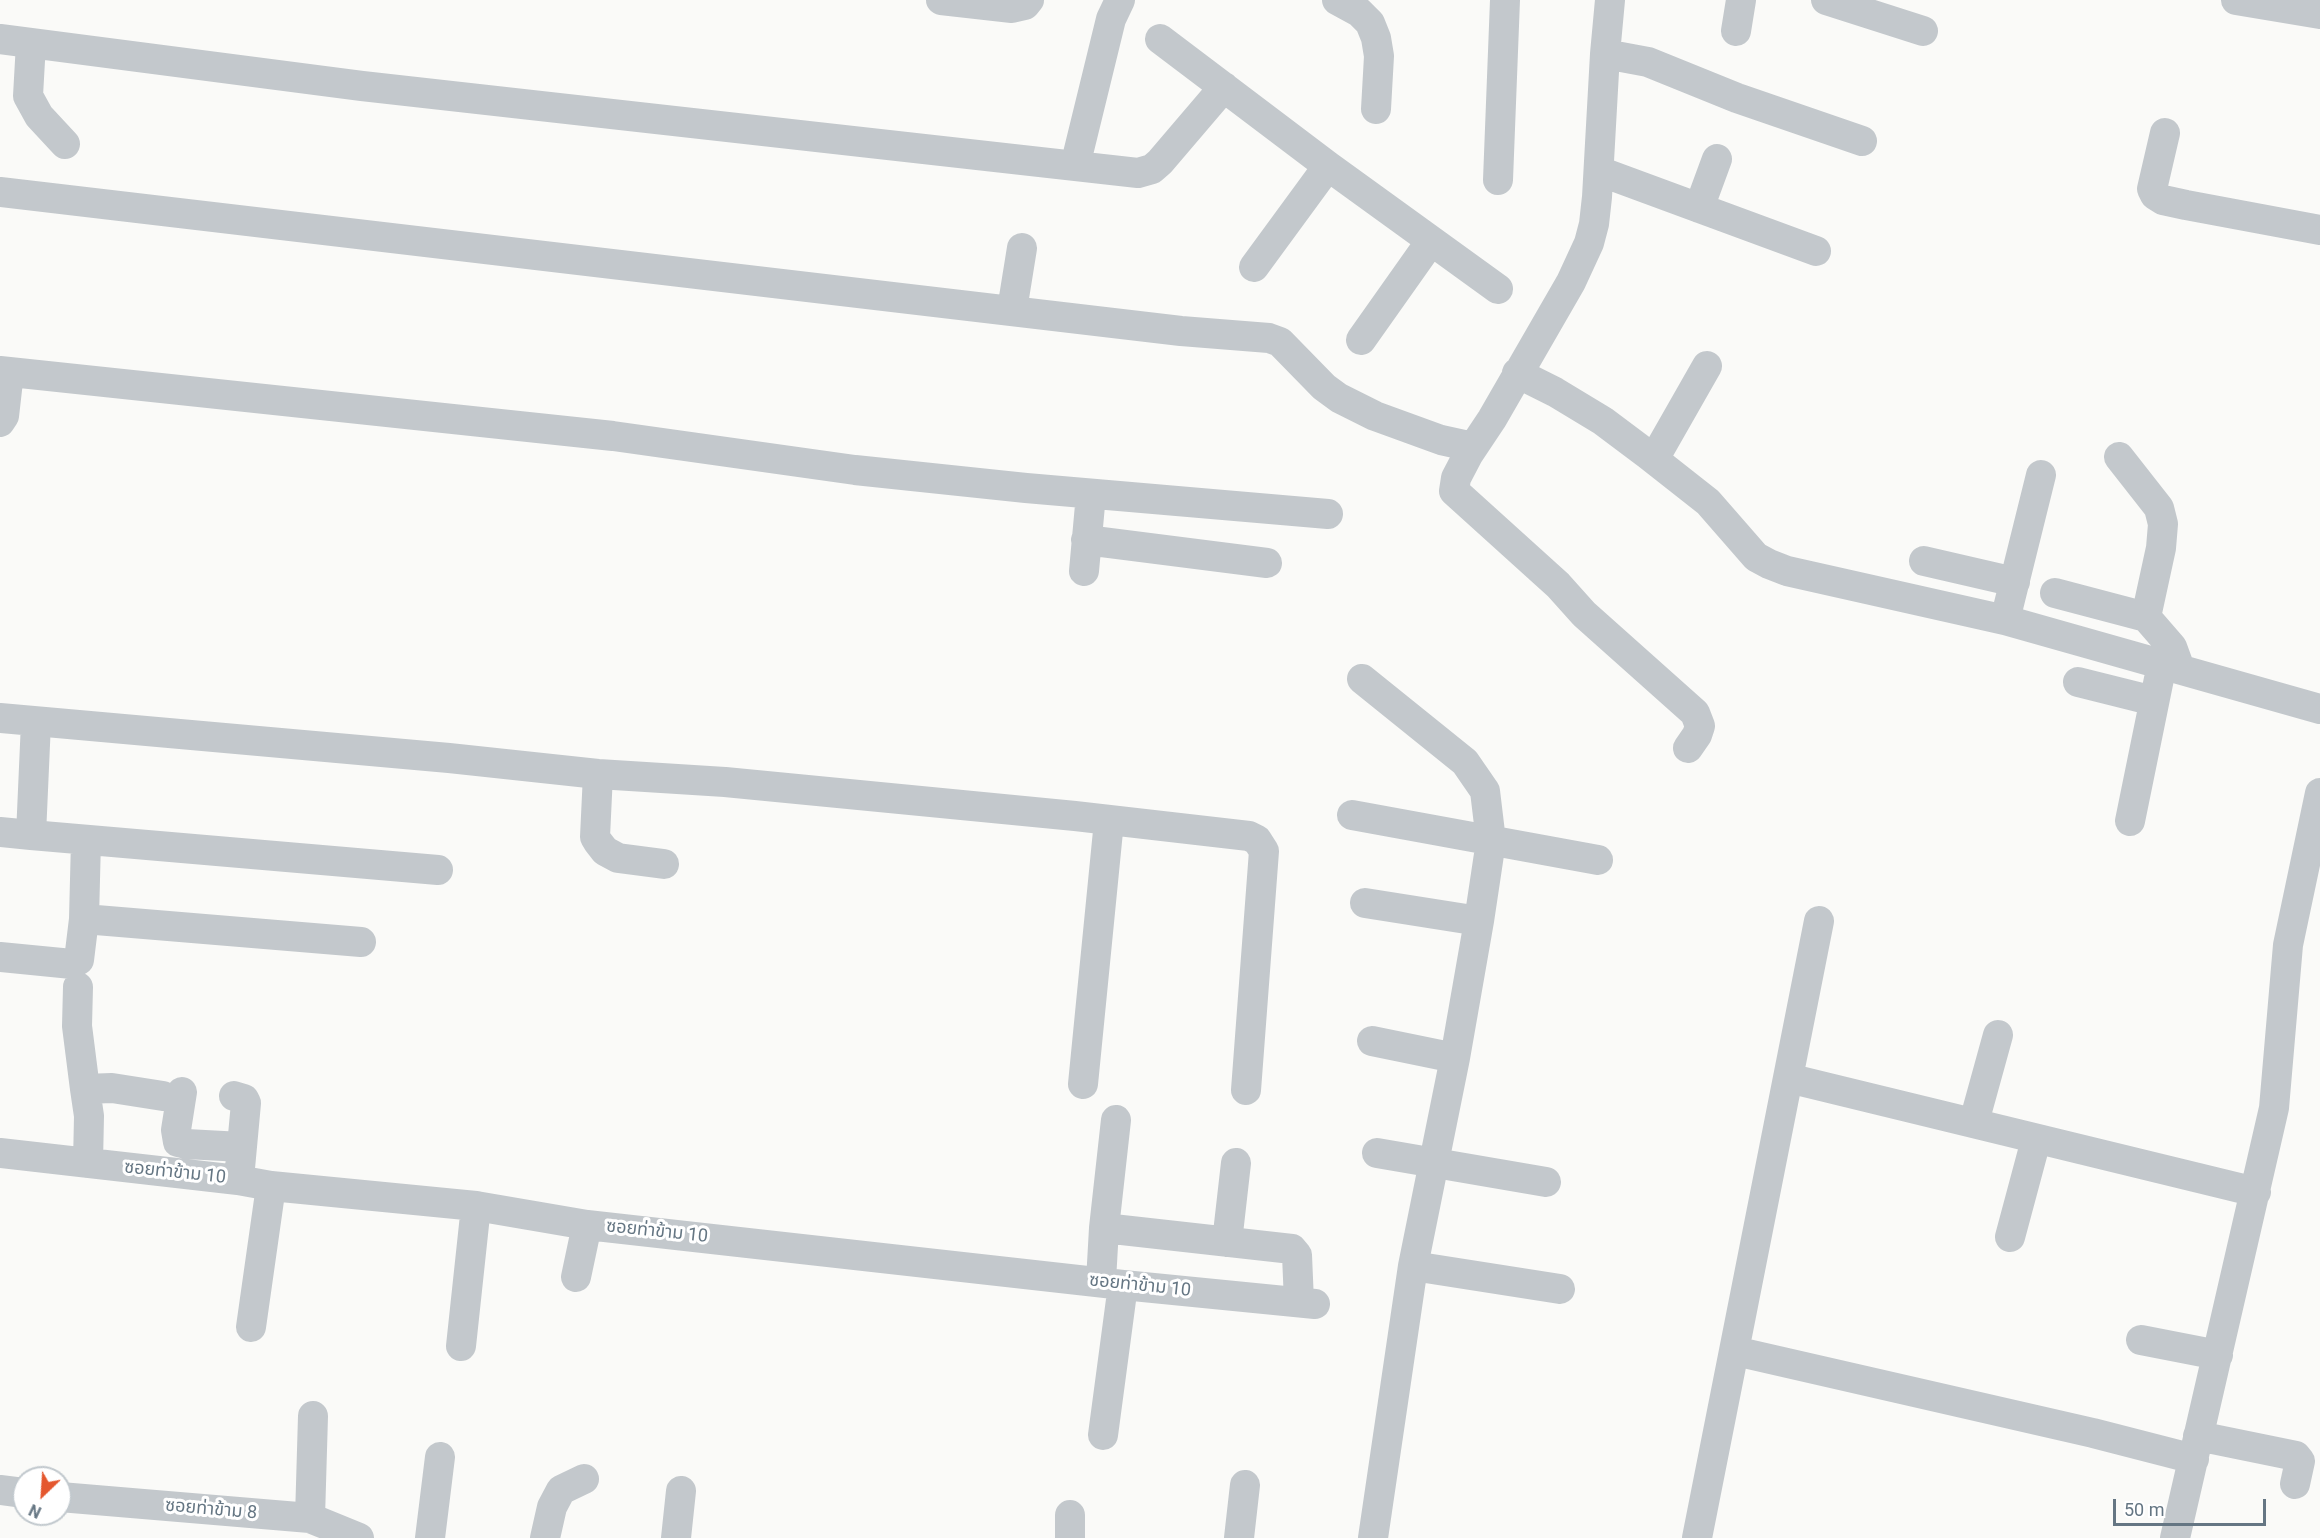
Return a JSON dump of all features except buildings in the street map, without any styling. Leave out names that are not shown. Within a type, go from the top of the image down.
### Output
[{"type":"street","points":[[941,0],[1012,8],[1025,5],[1029,0]]},
{"type":"street","points":[[1075,166],[1111,19],[1120,0]]},
{"type":"street","points":[[1337,0],[1359,12],[1370,23],[1376,38],[1379,56],[1376,109]]},
{"type":"street","points":[[1498,180],[1505,0]]},
{"type":"street","points":[[1610,0],[1599,171],[1594,224],[1589,243],[1571,282],[1456,478],[1455,491],[1558,585],[1584,614],[1695,713],[1701,726],[1688,748]]},
{"type":"street","points":[[1736,31],[1741,0]]},
{"type":"street","points":[[1826,0],[1923,31]]},
{"type":"street","points":[[2236,0],[2320,14]]},
{"type":"street","points":[[0,39],[362,86],[1138,173],[1152,169],[1160,162],[1224,87]]},
{"type":"street","points":[[1160,39],[1328,166],[1498,289]]},
{"type":"street","points":[[31,43],[28,96],[39,116],[65,144]]},
{"type":"street","points":[[1605,54],[1648,62],[1737,98],[1862,141]]},
{"type":"street","points":[[2165,133],[2152,189],[2154,195],[2163,200],[2186,205],[2320,230]]},
{"type":"street","points":[[1700,208],[1718,159]]},
{"type":"street","points":[[1254,267],[1328,166]]},
{"type":"street","points":[[1599,171],[1816,251]]},
{"type":"street","points":[[0,192],[1181,331],[1269,338],[1280,342],[1324,387],[1339,398],[1375,416],[1441,440],[1473,447]]},
{"type":"street","points":[[1361,340],[1431,241]]},
{"type":"street","points":[[1012,310],[1022,248]]},
{"type":"street","points":[[1654,459],[1707,366]]},
{"type":"street","points":[[0,422],[4,416],[5,372],[613,436],[855,470],[1090,494],[1328,514]]},
{"type":"street","points":[[1517,373],[1556,392],[1604,422],[1654,459],[1708,502],[1756,557],[1769,564],[1787,571],[2005,620],[2320,709]]},
{"type":"street","points":[[2119,457],[2159,508],[2163,524],[2161,548],[2146,616]]},
{"type":"street","points":[[2005,620],[2041,475]]},
{"type":"street","points":[[1084,571],[1090,494]]},
{"type":"street","points":[[1086,540],[1266,562]]},
{"type":"street","points":[[1924,561],[2014,582]]},
{"type":"street","points":[[2055,593],[2146,616],[2172,647],[2171,666],[2154,701],[2130,821]]},
{"type":"street","points":[[1362,679],[1465,762],[1485,791],[1491,841],[1455,1058],[1413,1266],[1373,1538]]},
{"type":"street","points":[[2078,682],[2154,701]]},
{"type":"street","points":[[0,718],[449,758],[598,774],[725,782],[1249,836],[1263,846],[1264,851],[1246,1090]]},
{"type":"street","points":[[30,835],[36,722]]},
{"type":"street","points":[[598,774],[595,837],[598,842],[605,851],[618,858],[664,864]]},
{"type":"street","points":[[2175,1538],[2274,1108],[2288,945],[2320,793]]},
{"type":"street","points":[[1352,815],[1598,860]]},
{"type":"street","points":[[1083,1084],[1109,821]]},
{"type":"street","points":[[0,832],[438,870]]},
{"type":"street","points":[[0,957],[72,964],[79,960],[84,919],[86,840]]},
{"type":"street","points":[[1365,903],[1479,921]]},
{"type":"street","points":[[84,919],[361,942]]},
{"type":"street","points":[[1697,1538],[1819,921]]},
{"type":"street","points":[[78,987],[77,1026],[89,1116],[88,1163]]},
{"type":"street","points":[[1974,1122],[1998,1035]]},
{"type":"street","points":[[1372,1041],[1455,1058]]},
{"type":"street","points":[[1788,1078],[2256,1192]]},
{"type":"street","points":[[85,1089],[112,1088],[172,1094],[178,1142],[242,1147]]},
{"type":"street","points":[[234,1096],[246,1103],[238,1180]]},
{"type":"street","points":[[1103,1435],[1112,1283],[1104,1228],[1116,1120]]},
{"type":"street","points":[[2010,1237],[2036,1140]]},
{"type":"street","name":"ซอยท่าข้าม 10","points":[[0,1153],[238,1180],[271,1186],[476,1206],[587,1225],[1307,1303],[1297,1255],[1292,1250],[1227,1242]]},
{"type":"street","points":[[1377,1153],[1546,1182]]},
{"type":"street","points":[[1104,1228],[1227,1242],[1236,1163]]},
{"type":"street","points":[[251,1327],[271,1186]]},
{"type":"street","points":[[461,1346],[476,1206]]},
{"type":"street","points":[[576,1277],[587,1225]]},
{"type":"street","points":[[1413,1266],[1560,1289]]},
{"type":"street","points":[[2141,1340],[2218,1355]]},
{"type":"street","points":[[1735,1351],[2196,1447],[2296,1456],[2300,1461],[2295,1484]]},
{"type":"street","points":[[310,1518],[313,1416]]},
{"type":"street","points":[[430,1538],[440,1457]]},
{"type":"street","points":[[545,1538],[552,1507],[561,1490],[584,1479]]},
{"type":"street","points":[[1239,1538],[1245,1485]]},
{"type":"street","points":[[676,1538],[681,1491]]},
{"type":"street","name":"ซอยท่าข้าม 8","points":[[72,1498],[310,1518],[359,1538]]}]
